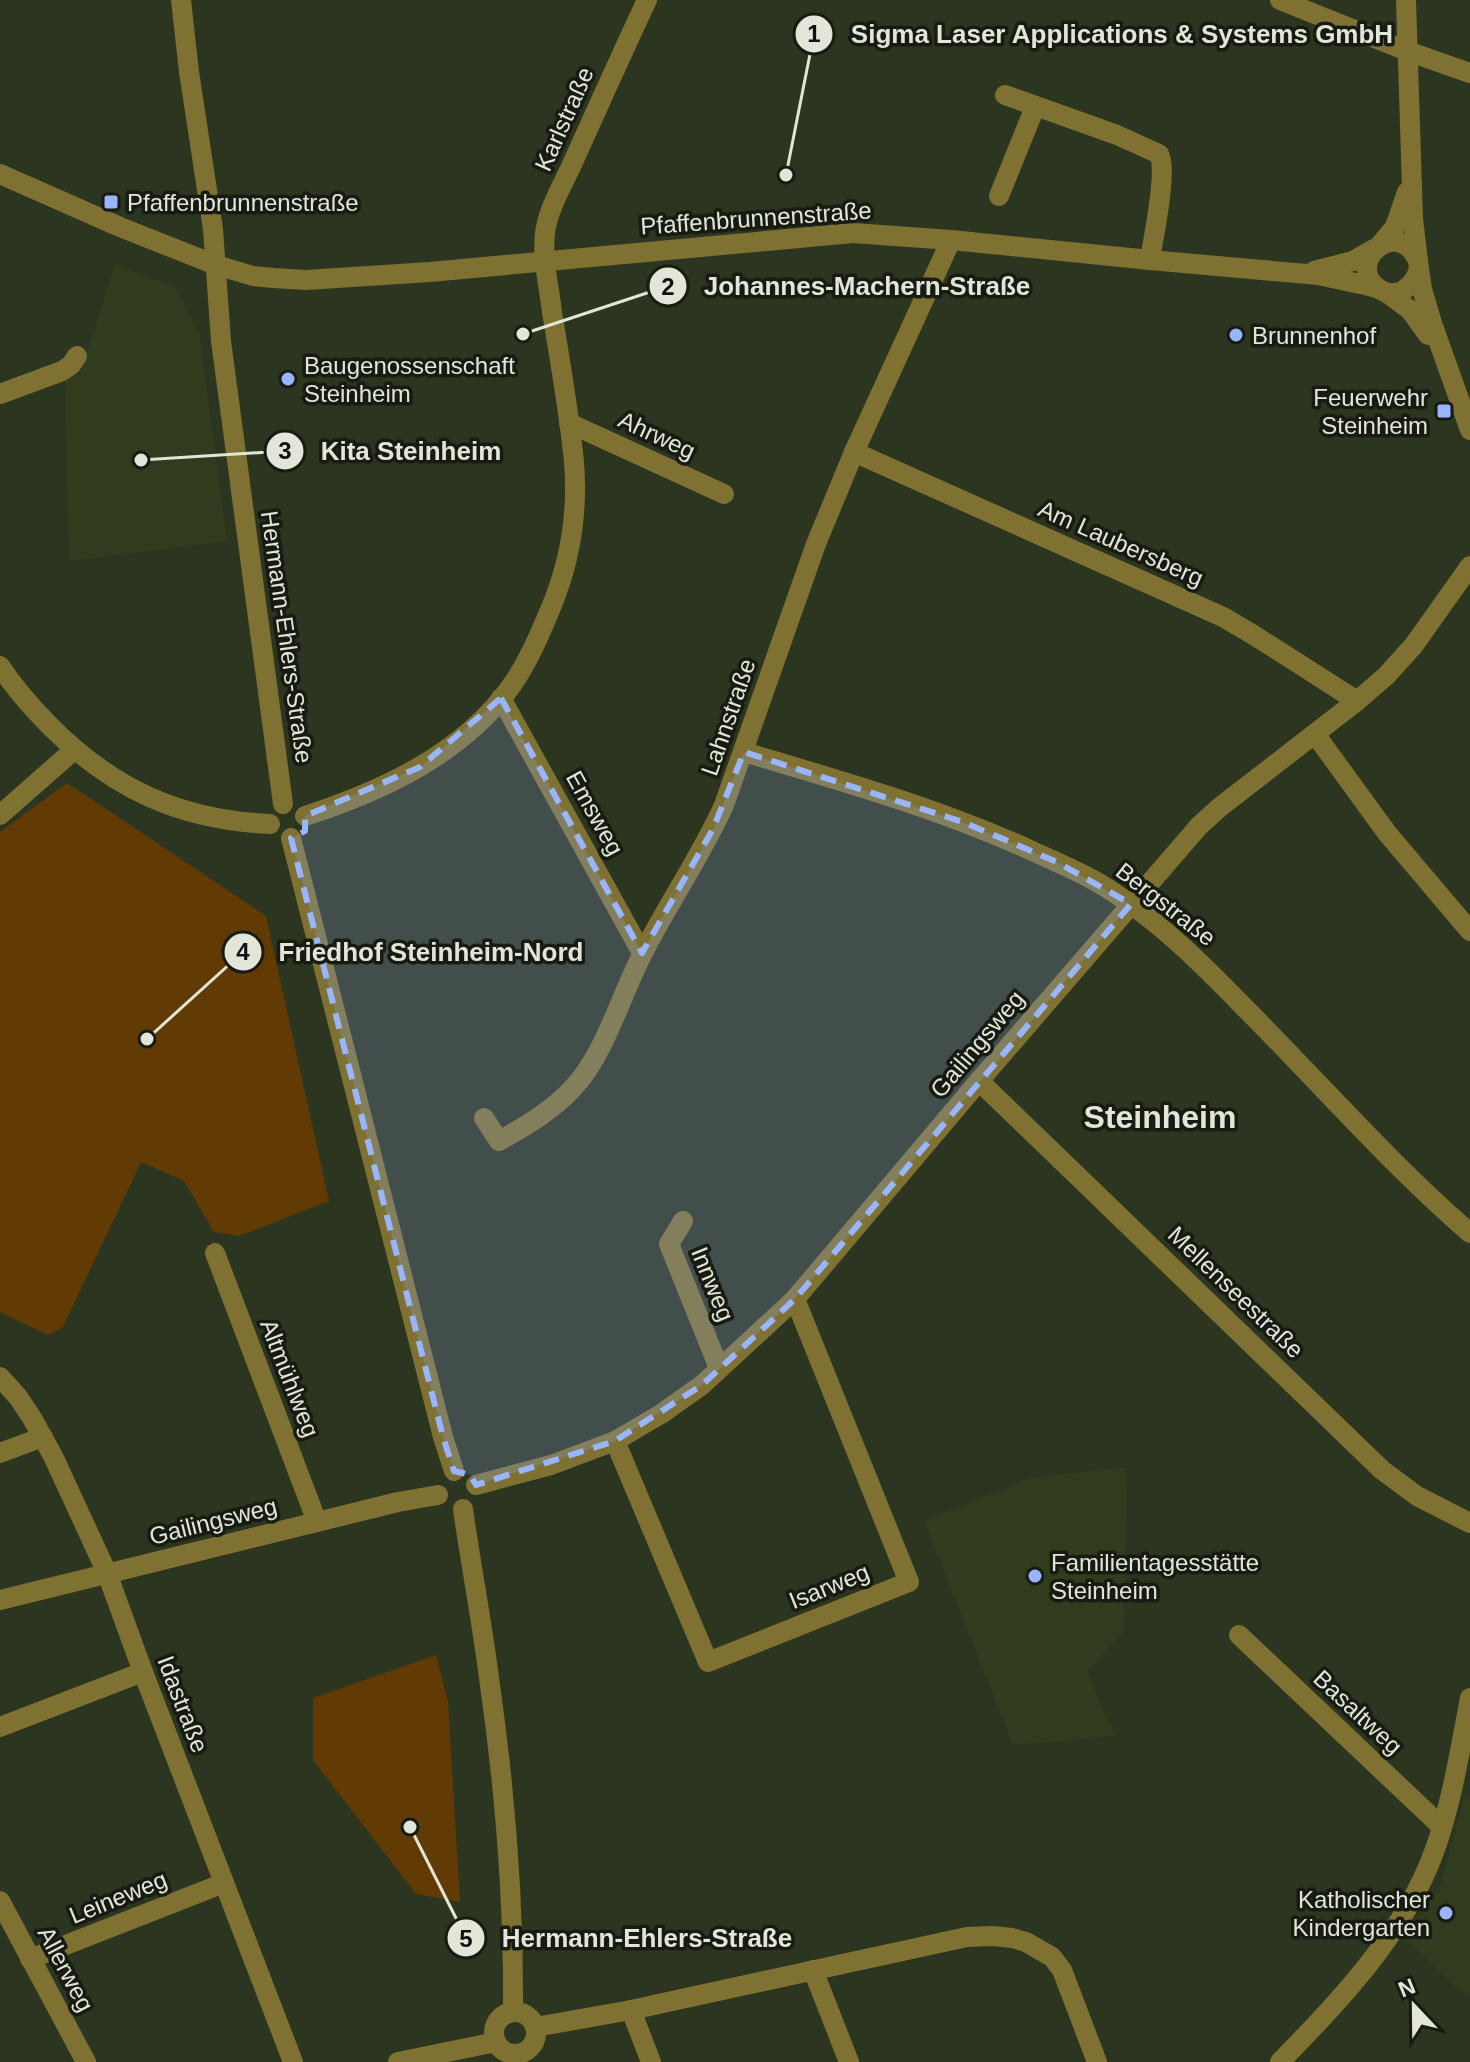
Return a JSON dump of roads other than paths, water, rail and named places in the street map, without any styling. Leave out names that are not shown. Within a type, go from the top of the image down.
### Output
[{"type":"street","name":"Hermann-Ehlers-Straße","points":[[181,0],[213,229],[221,341],[283,804]]},
{"type":"street","name":"Karlstraße","points":[[305,816],[363,794],[420,767],[474,726],[521,671],[560,586],[569,549],[575,487],[569,423],[545,263],[545,237],[549,217],[647,0]]},
{"type":"street","points":[[1280,0],[1470,73]]},
{"type":"street","points":[[1406,0],[1413,219],[1418,265],[1422,289],[1470,430]]},
{"type":"street","points":[[1005,95],[1117,135],[1159,154],[1162,174],[1150,260]]},
{"type":"street","points":[[999,196],[1035,107]]},
{"type":"street","points":[[1412,173],[1398,219],[1367,263],[1368,274],[1371,282],[1402,303],[1419,320],[1447,368]]},
{"type":"street","name":"Pfaffenbrunnenstraße","points":[[0,174],[120,227],[216,265],[253,276],[306,280],[389,275],[853,233],[1294,273],[1336,278],[1383,291]]},
{"type":"street","name":"Lahnstraße","points":[[484,1118],[499,1141],[537,1118],[574,1087],[594,1059],[642,953],[713,829],[744,752],[816,544],[854,452],[951,240]]},
{"type":"street","points":[[1377,247],[1400,242],[1412,250],[1418,265],[1416,278],[1404,291],[1383,291]]},
{"type":"street","name":"Pfaffenbrunnenstraße","points":[[1294,273],[1343,264],[1377,247]]},
{"type":"street","points":[[0,394],[62,371],[77,356]]},
{"type":"street","name":"Ahrweg","points":[[569,423],[724,494]]},
{"type":"street","name":"Am Laubersberg","points":[[854,452],[1223,617],[1357,701]]},
{"type":"street","name":"Gailingsweg","points":[[476,1485],[551,1465],[615,1441],[702,1385],[795,1299],[1131,904],[1210,816],[1357,701],[1400,661],[1470,566]]},
{"type":"street","points":[[0,666],[31,707],[74,750],[119,781],[160,802],[218,819],[270,824]]},
{"type":"street","name":"Emsweg","points":[[501,698],[642,953]]},
{"type":"street","points":[[1315,734],[1387,833],[1470,931]]},
{"type":"street","points":[[0,815],[74,750]]},
{"type":"street","name":"Bergstraße","points":[[744,752],[963,822],[1057,862],[1113,892],[1202,965],[1391,1160],[1470,1233]]},
{"type":"street","points":[[283,804],[297,805],[305,816],[304,829],[291,838],[281,837],[270,824],[275,809],[283,804]]},
{"type":"street","points":[[291,838],[454,1471]]},
{"type":"street","name":"Mellenseestraße","points":[[979,1081],[1382,1470],[1417,1496],[1470,1523]]},
{"type":"street","name":"Innweg","points":[[683,1221],[669,1244],[719,1368]]},
{"type":"street","name":"Altmühlweg","points":[[215,1253],[317,1522]]},
{"type":"street","name":"Isarweg","points":[[615,1441],[708,1662],[909,1582],[795,1299]]},
{"type":"street","name":"Idastraße","points":[[0,1377],[18,1397],[43,1437],[107,1573],[293,2062]]},
{"type":"street","points":[[0,1453],[43,1437]]},
{"type":"street","points":[[454,1471],[470,1475],[476,1485],[476,1497],[469,1507],[463,1509],[450,1509],[438,1495],[443,1477],[454,1471]]},
{"type":"street","name":"Gailingsweg","points":[[0,1600],[398,1502],[438,1495]]},
{"type":"street","points":[[463,1509],[498,1752],[512,1899],[513,2012]]},
{"type":"street","name":"Basaltweg","points":[[1239,1635],[1442,1827]]},
{"type":"street","points":[[0,1727],[143,1672]]},
{"type":"street","points":[[1289,2059],[1373,1959],[1399,1922],[1423,1877],[1464,1765],[1470,1698]]},
{"type":"street","name":"Leineweg","points":[[30,1959],[224,1883]]},
{"type":"street","name":"Allerweg","points":[[0,1901],[86,2062]]},
{"type":"street","points":[[535,2027],[631,2010],[967,1937],[993,1936],[1026,1942],[1052,1957],[1062,1970],[1097,2062]]},
{"type":"street","points":[[813,1970],[849,2062]]},
{"type":"street","points":[[631,2010],[651,2062]]},
{"type":"street","points":[[513,2012],[525,2014],[535,2027],[532,2045],[516,2058],[504,2051],[494,2037],[495,2025],[503,2016],[513,2012]]},
{"type":"street","points":[[398,2062],[496,2042]]},
{"type":"place","name":"Sigma Laser Applications & Systems GmbH","points":[[786,175]]},
{"type":"place","name":"Pfaffenbrunnenstraße","points":[[111,202]]},
{"type":"place","name":"Johannes-Machern-Straße","points":[[523,334]]},
{"type":"place","name":"Brunnenhof","points":[[1236,335]]},
{"type":"place","name":"Baugenossenschaft Steinheim","points":[[288,379]]},
{"type":"place","name":"Feuerwehr Steinheim","points":[[1444,411]]},
{"type":"place","name":"Kita Steinheim","points":[[141,460]]},
{"type":"place","name":"Friedhof Steinheim-Nord","points":[[147,1039]]},
{"type":"place","name":"Familientagesstätte Steinheim","points":[[1035,1576]]},
{"type":"place","name":"Hermann-Ehlers-Straße","points":[[410,1827]]},
{"type":"place","name":"Katholischer Kindergarten","points":[[1446,1913]]},
{"type":"district","name":"Steinheim","points":[[1160,1117]]}]
